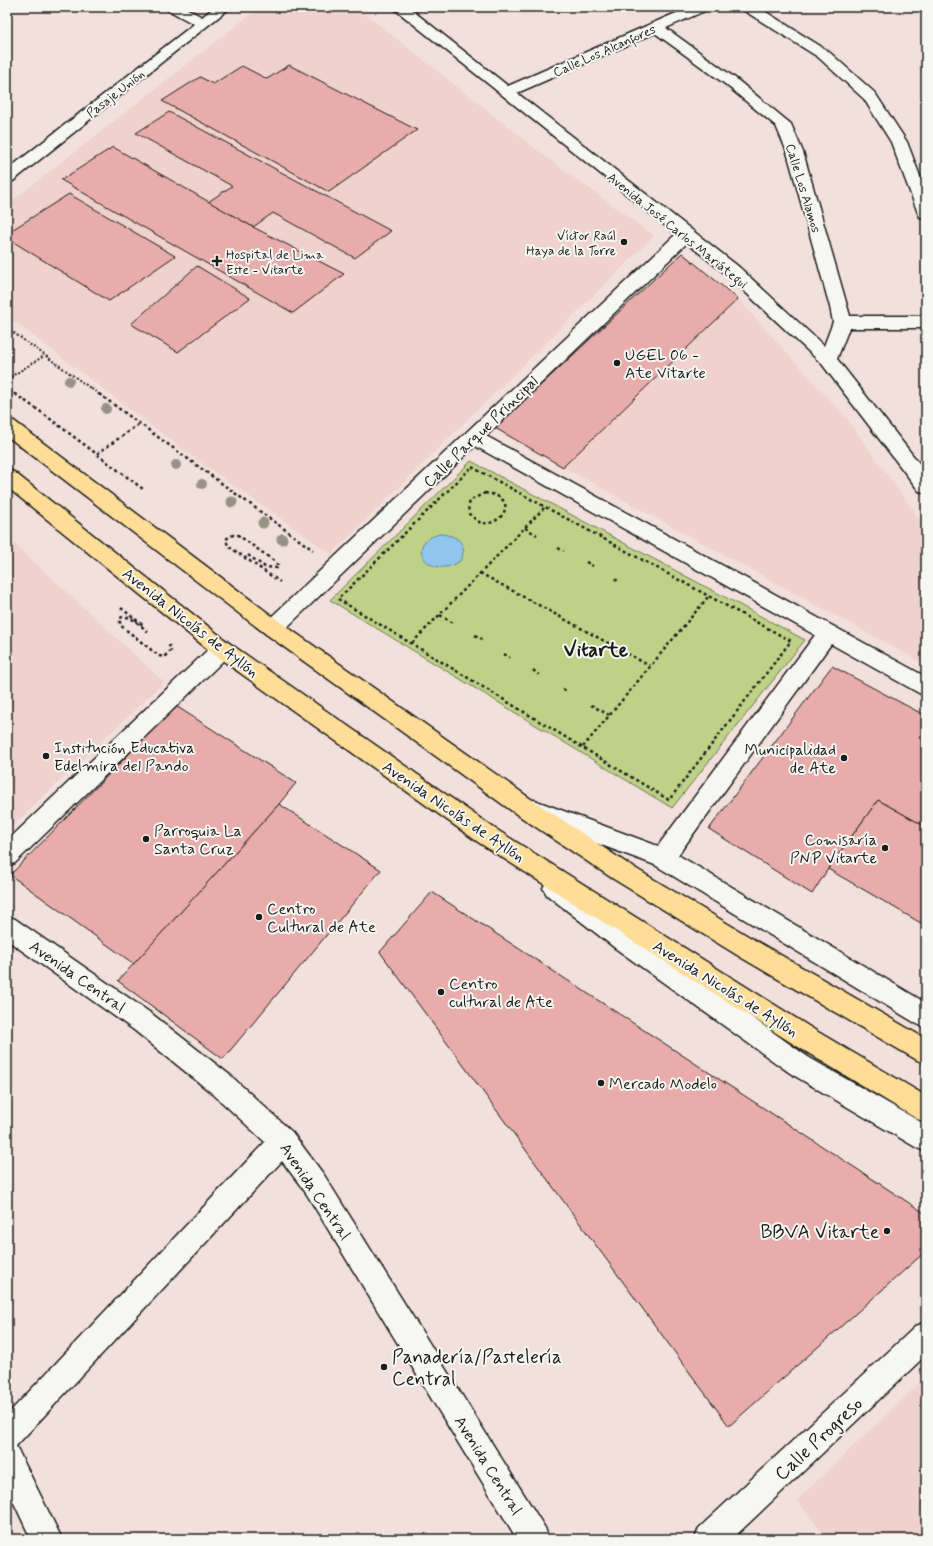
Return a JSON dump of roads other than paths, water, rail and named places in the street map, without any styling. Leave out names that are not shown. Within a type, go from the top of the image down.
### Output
[{"type":"main road","points":[[7,426],[273,628],[520,804],[620,870],[750,950],[926,1052]]},
{"type":"main road","name":"Avenida Nicolás de Ayllón","points":[[7,477],[222,649],[486,835],[804,1037],[926,1110]]},
{"type":"street","points":[[173,7],[203,23]]},
{"type":"street","name":"Pasaje Unión","points":[[7,178],[224,7]]},
{"type":"street","name":"Avenida José Carlos Mariátegui","points":[[400,7],[733,271],[828,360],[926,486]]},
{"type":"street","name":"Calle Los Alcanfores","points":[[506,92],[702,7]]},
{"type":"street","points":[[748,7],[823,54],[870,96],[899,142],[926,213]]},
{"type":"street","name":"Calle Los Alamos","points":[[656,27],[730,80],[782,124],[795,152],[840,307],[842,322],[828,360]]},
{"type":"street","name":"Calle Parque Principal","points":[[273,628],[686,234]]},
{"type":"street","points":[[842,322],[926,322]]},
{"type":"street","points":[[474,437],[926,687]]},
{"type":"street","points":[[663,858],[828,633]]},
{"type":"street","points":[[7,856],[222,649]]},
{"type":"street","points":[[520,804],[663,858],[926,1016]]},
{"type":"street","points":[[486,835],[623,940],[799,1065],[926,1139]]},
{"type":"street","name":"Avenida Central","points":[[7,927],[142,1022],[222,1085],[283,1141],[315,1184],[534,1539]]},
{"type":"street","points":[[7,1436],[283,1141]]},
{"type":"street","name":"Calle Progreso","points":[[710,1539],[926,1336]]},
{"type":"street","points":[[7,1457],[46,1539]]},
{"type":"water","points":[[440,534],[451,536],[460,541],[463,549],[463,555],[460,561],[449,566],[439,567],[430,564],[424,559],[421,552],[422,545],[428,539]]},
{"type":"place","name":"Víctor Raúl Haya de la Torre","points":[[624,242]]},
{"type":"place","name":"Hospital de Lima Este - Vitarte","points":[[217,261]]},
{"type":"place","name":"UGEL 06 - Ate Vitarte","points":[[617,363]]},
{"type":"place","name":"Institución Educativa Edelmira del Pando","points":[[46,756]]},
{"type":"place","name":"Municipalidad de Ate","points":[[844,758]]},
{"type":"place","name":"Parroquia La Santa Cruz","points":[[146,839]]},
{"type":"place","name":"Comisaría PNP Vitarte","points":[[885,848]]},
{"type":"place","name":"Centro Cultural de Ate","points":[[259,917]]},
{"type":"place","name":"Centro cultural de Ate","points":[[441,992]]},
{"type":"place","name":"Mercado Modelo","points":[[601,1083]]},
{"type":"place","name":"BBVA Vitarte","points":[[887,1231]]},
{"type":"place","name":"Panadería/Pastelería Central","points":[[384,1367]]},
{"type":"district","name":"Vitarte","points":[[596,649]]}]
